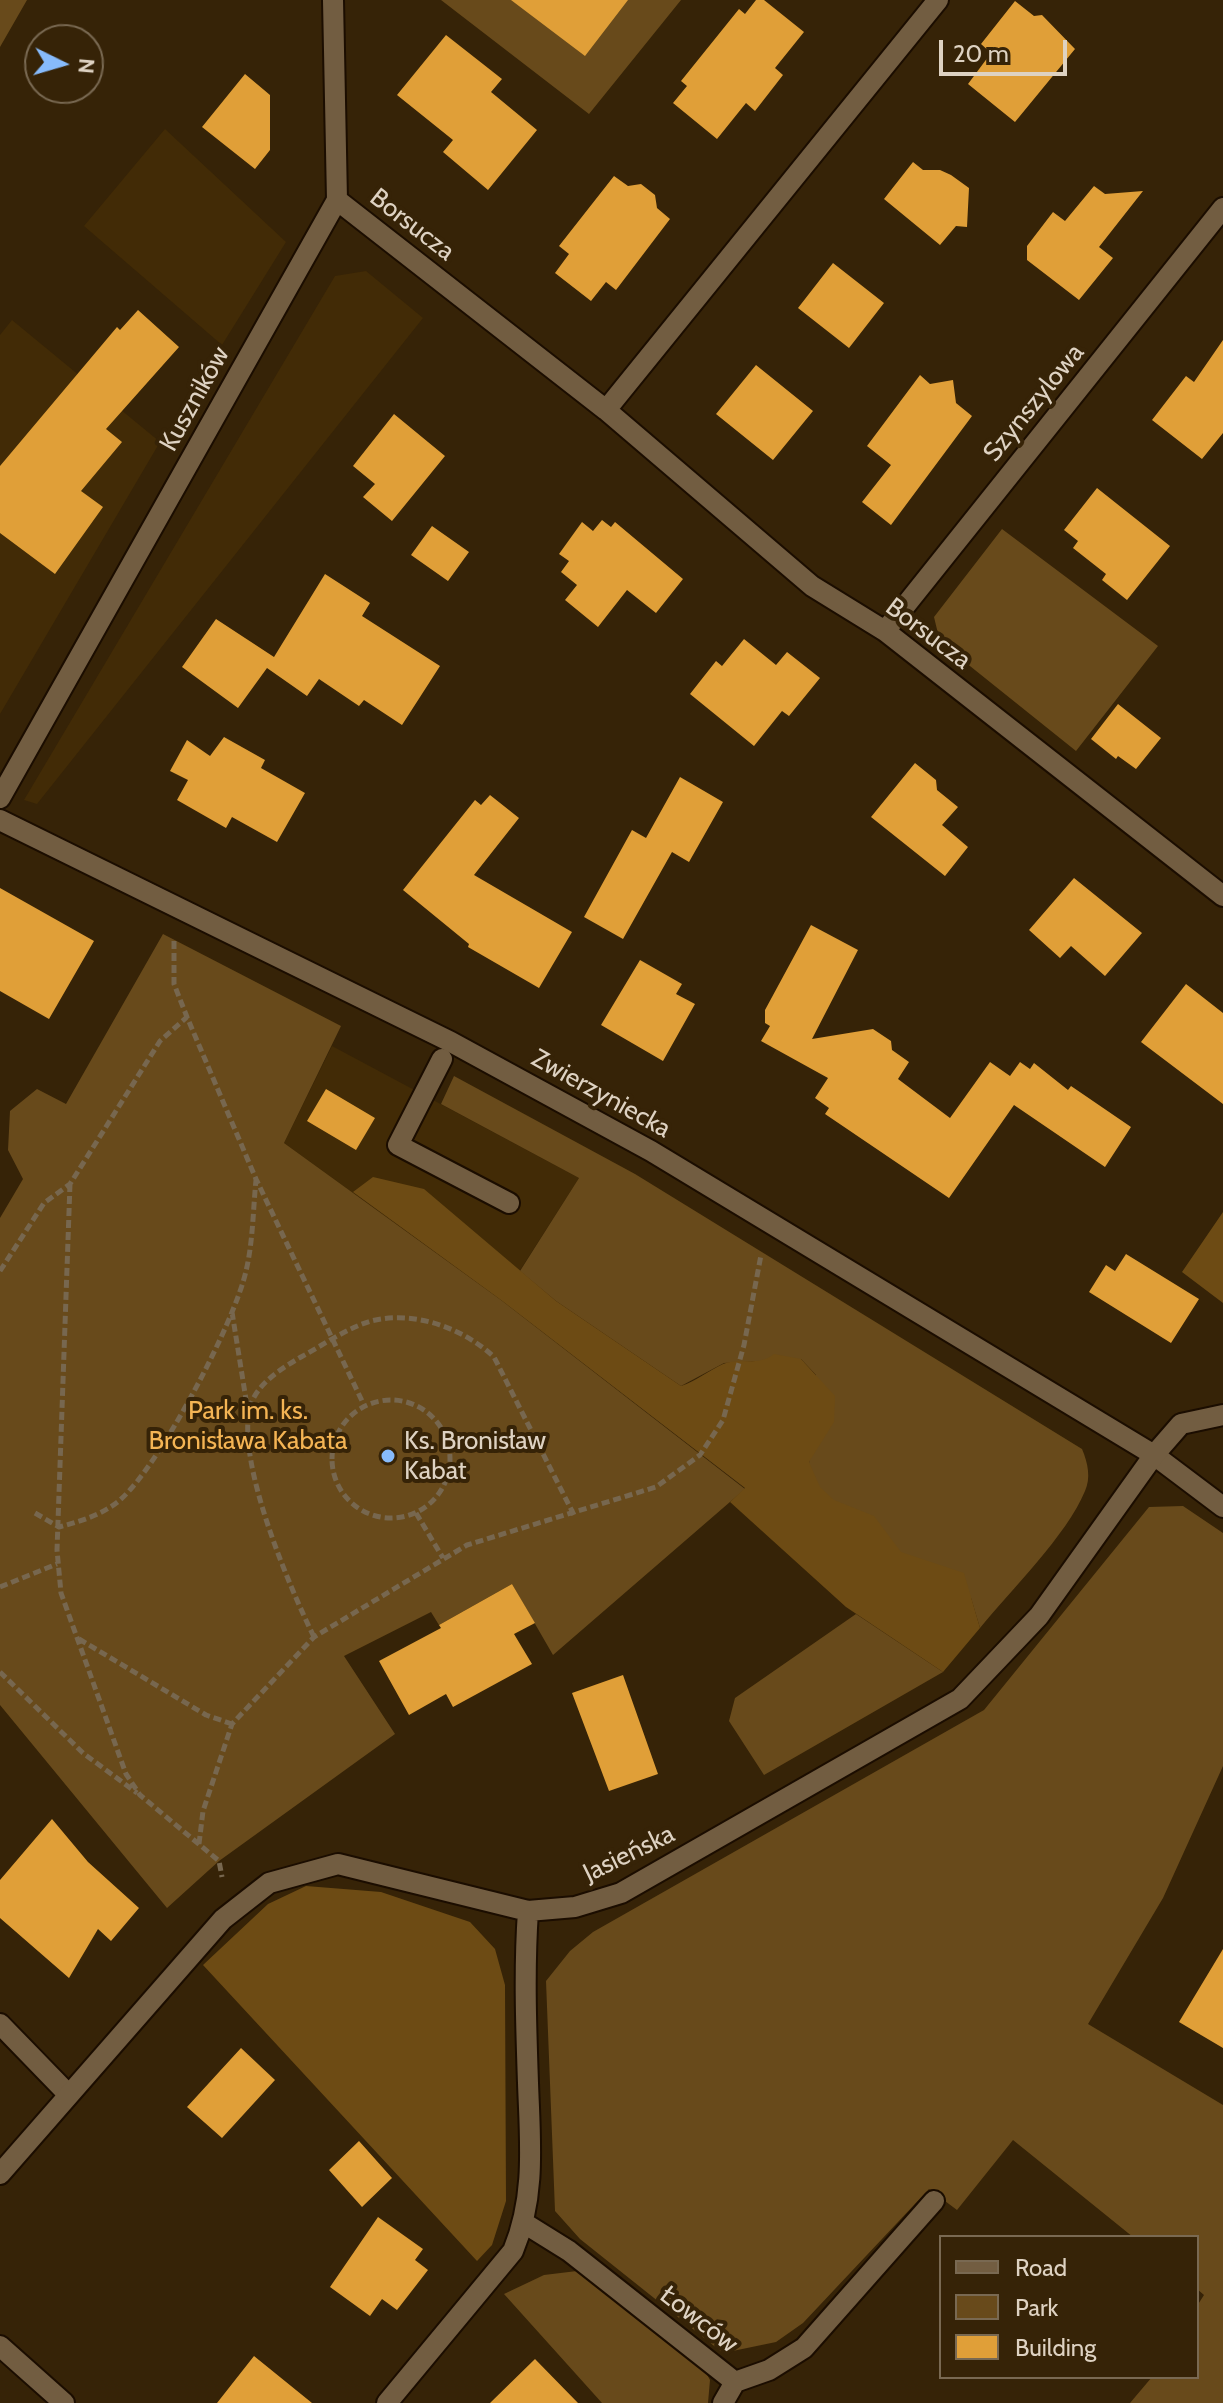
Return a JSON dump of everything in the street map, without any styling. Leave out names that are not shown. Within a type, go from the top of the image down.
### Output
[{"type":"street","points":[[333,0],[337,200]]},
{"type":"street","points":[[606,410],[938,0]]},
{"type":"street","name":"Borsucza","points":[[337,200],[606,410],[812,586],[885,631],[1223,896]]},
{"type":"street","name":"Kuszników","points":[[0,798],[337,200]]},
{"type":"street","name":"Szynszylowa","points":[[885,631],[1223,208]]},
{"type":"street","name":"Zwierzyniecka","points":[[0,820],[451,1042],[651,1151],[1154,1455]]},
{"type":"street","points":[[442,1059],[398,1145],[509,1203]]},
{"type":"street","name":"Jasieńska","points":[[0,2174],[223,1919],[269,1883],[338,1864],[528,1911],[575,1907],[621,1893],[960,1699],[1039,1616],[1154,1455],[1181,1424],[1223,1415]]},
{"type":"street","points":[[1154,1455],[1223,1507]]},
{"type":"street","points":[[387,2403],[513,2251],[524,2223],[532,2183],[524,1966],[528,1911]]},
{"type":"street","points":[[0,2024],[68,2094]]},
{"type":"street","name":"Łowców","points":[[524,2223],[569,2251],[735,2382],[769,2370],[804,2348],[934,2201]]},
{"type":"street","points":[[0,2346],[64,2403]]},
{"type":"street","points":[[723,2403],[735,2382]]},
{"type":"path","points":[[174,939],[174,984],[187,1017],[256,1179],[289,1243],[330,1340],[364,1405]]},
{"type":"path","points":[[0,1271],[44,1203],[70,1184],[160,1041],[187,1017]]},
{"type":"path","points":[[35,1513],[59,1527],[89,1519],[120,1500],[141,1476],[207,1365],[232,1311],[246,1271],[256,1179]]},
{"type":"path","points":[[70,1184],[57,1564],[61,1593],[101,1709],[126,1774],[140,1795]]},
{"type":"path","points":[[199,1844],[203,1811],[232,1724],[314,1637],[443,1558],[487,1538],[574,1515],[656,1487],[700,1455],[723,1420],[744,1345],[755,1277],[765,1245]]},
{"type":"path","points":[[232,1311],[261,1505],[314,1637]]},
{"type":"path","points":[[248,1415],[254,1392],[287,1365],[371,1321],[410,1318],[474,1338],[494,1357],[574,1515]]},
{"type":"path","points":[[390,1398],[416,1405],[437,1421],[449,1446],[449,1472],[438,1497],[416,1513],[394,1519],[371,1516],[351,1504],[337,1485],[331,1463],[334,1440],[346,1419],[364,1405],[390,1398]]},
{"type":"path","points":[[416,1513],[443,1558]]},
{"type":"path","points":[[0,1587],[57,1564]]},
{"type":"path","points":[[79,1639],[206,1715],[232,1724]]},
{"type":"path","points":[[0,1672],[83,1753],[140,1795],[219,1861]]},
{"type":"shaded area","points":[[165,129],[286,242],[222,345],[84,226]]},
{"type":"shaded area","points":[[366,271],[423,318],[37,804],[24,800],[335,276]]},
{"type":"shaded area","points":[[12,320],[160,442],[0,714],[0,335]]},
{"type":"shaded area","points":[[332,1046],[579,1178],[501,1300],[284,1143]]},
{"type":"shaded area","points":[[373,1177],[424,1189],[556,1301],[681,1386],[729,1362],[762,1360],[774,1354],[801,1359],[835,1396],[834,1422],[809,1462],[820,1487],[834,1500],[874,1516],[901,1552],[964,1573],[980,1628],[943,1672],[846,1607],[730,1502],[745,1488],[501,1300],[353,1192]]},
{"type":"shaded area","points":[[1223,1212],[1223,1303],[1182,1272]]},
{"type":"shaded area","points":[[306,1886],[381,1892],[470,1922],[495,1949],[505,1985],[506,2201],[492,2245],[477,2261],[203,1965],[268,1904]]},
{"type":"green space","points":[[0,0],[27,0],[0,47]]},
{"type":"green space","points":[[441,0],[681,0],[589,114]]},
{"type":"green space","points":[[1002,529],[1158,646],[1076,751],[940,642],[934,617]]},
{"type":"green space","name":"Park im. ks. Bronisława Kabata","points":[[163,934],[341,1026],[284,1143],[501,1300],[745,1489],[553,1655],[512,1584],[439,1625],[431,1612],[344,1656],[395,1734],[219,1861],[167,1908],[0,1705],[0,1218],[23,1179],[8,1150],[10,1111],[37,1089],[66,1104]]},
{"type":"green space","points":[[454,1076],[635,1174],[1082,1449],[1088,1481],[1077,1508],[1052,1544],[980,1628],[971,1598],[804,1527],[816,1375],[801,1359],[724,1363],[681,1386],[556,1301],[520,1271],[579,1178],[441,1104]]},
{"type":"green space","points":[[1183,1506],[1223,1533],[1223,1766],[1163,1898],[1088,2024],[1223,2105],[1223,2403],[1130,2403],[1150,2379],[1199,2379],[1199,2303],[1204,2295],[1199,2291],[1199,2235],[1131,2235],[1013,2140],[957,2210],[929,2189],[803,2323],[776,2342],[723,2353],[580,2239],[555,2211],[546,1981],[570,1951],[593,1932],[984,1710],[1149,1507]]},
{"type":"green space","points":[[856,1614],[943,1672],[764,1775],[729,1721],[735,1698]]},
{"type":"green space","points":[[577,2271],[702,2365],[710,2380],[708,2403],[602,2403],[504,2294],[544,2275]]},
{"type":"building","points":[[511,0],[628,0],[585,56]]},
{"type":"building","points":[[756,0],[764,0],[804,32],[775,68],[783,75],[755,111],[746,103],[717,139],[673,103],[687,86],[681,81],[739,9],[745,14]]},
{"type":"building","points":[[1015,1],[1034,16],[1042,15],[1075,49],[1015,122],[968,84],[991,53],[981,44]]},
{"type":"building","points":[[446,35],[502,79],[491,92],[537,130],[488,190],[443,152],[453,140],[397,95]]},
{"type":"building","points":[[245,74],[270,95],[270,150],[255,169],[202,127]]},
{"type":"building","points":[[913,162],[923,170],[940,170],[951,175],[969,188],[967,227],[956,226],[940,245],[884,199]]},
{"type":"building","points":[[614,176],[628,186],[641,184],[655,195],[657,208],[670,219],[616,290],[606,282],[591,301],[555,273],[569,254],[559,246]]},
{"type":"building","points":[[1094,186],[1105,194],[1143,191],[1099,247],[1113,258],[1079,300],[1027,260],[1027,246],[1053,212],[1065,221]]},
{"type":"building","points":[[833,263],[884,303],[849,348],[798,308]]},
{"type":"building","points":[[138,310],[179,347],[106,429],[122,442],[81,491],[103,507],[55,574],[0,533],[0,466],[117,327],[120,330]]},
{"type":"building","points":[[1223,340],[1223,433],[1202,459],[1152,420],[1186,376],[1194,382]]},
{"type":"building","points":[[756,365],[813,411],[773,460],[716,414]]},
{"type":"building","points":[[920,375],[930,384],[953,380],[956,403],[972,416],[891,525],[862,502],[891,465],[867,446]]},
{"type":"building","points":[[394,414],[445,456],[392,521],[363,497],[375,484],[353,466]]},
{"type":"building","points":[[1097,488],[1170,546],[1127,600],[1102,580],[1106,574],[1073,548],[1078,541],[1064,530]]},
{"type":"building","points":[[602,520],[611,527],[615,522],[683,579],[656,613],[627,590],[598,627],[565,600],[577,585],[561,572],[569,561],[559,554],[582,522],[593,531]]},
{"type":"building","points":[[432,526],[469,552],[448,581],[411,555]]},
{"type":"building","points":[[325,574],[370,603],[362,616],[440,666],[402,725],[364,700],[359,706],[319,679],[307,696],[267,668],[238,708],[182,667],[216,619],[274,657]]},
{"type":"building","points":[[744,639],[776,665],[787,652],[820,678],[789,716],[782,711],[754,746],[690,694],[716,661],[722,666]]},
{"type":"building","points":[[1118,704],[1161,738],[1136,769],[1118,756],[1116,759],[1091,739]]},
{"type":"building","points":[[224,737],[265,760],[261,768],[305,793],[277,842],[232,817],[226,828],[177,800],[188,780],[170,771],[187,740],[210,756]]},
{"type":"building","points":[[915,763],[936,780],[937,790],[958,807],[942,825],[968,847],[945,876],[871,817]]},
{"type":"building","points":[[680,777],[723,802],[689,862],[672,852],[623,939],[584,917],[632,830],[646,838]]},
{"type":"building","points":[[490,795],[519,818],[474,875],[572,932],[539,988],[468,947],[469,944],[403,890],[475,800],[481,805]]},
{"type":"building","points":[[1074,878],[1142,933],[1105,976],[1071,946],[1060,958],[1029,930]]},
{"type":"building","points":[[0,888],[94,941],[49,1019],[0,991]]},
{"type":"building","points":[[811,925],[858,950],[812,1039],[873,1029],[891,1041],[892,1050],[909,1062],[898,1079],[950,1118],[990,1062],[1010,1076],[1020,1062],[1030,1069],[1034,1063],[1068,1090],[1071,1086],[1131,1127],[1105,1167],[1014,1105],[949,1198],[825,1114],[829,1108],[815,1098],[828,1078],[761,1041],[770,1026],[765,1023],[765,1010]]},
{"type":"building","points":[[640,960],[682,984],[676,994],[695,1004],[663,1061],[601,1025]]},
{"type":"building","points":[[1186,984],[1223,1013],[1223,1104],[1141,1042]]},
{"type":"building","points":[[326,1089],[375,1118],[356,1150],[307,1121]]},
{"type":"building","points":[[1126,1254],[1199,1299],[1171,1343],[1089,1292],[1106,1265],[1115,1271]]},
{"type":"building","points":[[512,1584],[535,1623],[514,1634],[532,1664],[453,1707],[446,1694],[409,1715],[379,1661],[441,1628],[439,1625]]},
{"type":"building","points":[[623,1675],[658,1774],[609,1791],[572,1693]]},
{"type":"building","points":[[52,1819],[88,1862],[139,1908],[111,1941],[98,1929],[69,1978],[0,1918],[0,1880]]},
{"type":"building","points":[[1223,1949],[1223,2048],[1179,2022]]},
{"type":"building","points":[[241,2048],[275,2080],[222,2138],[187,2107]]},
{"type":"building","points":[[359,2141],[392,2178],[362,2207],[329,2170]]},
{"type":"building","points":[[378,2217],[423,2249],[415,2260],[428,2270],[397,2310],[382,2299],[370,2316],[330,2287]]},
{"type":"building","points":[[254,2356],[312,2403],[217,2403]]},
{"type":"building","points":[[535,2359],[578,2403],[490,2403]]},
{"type":"place","name":"Ks. Bronisław Kabat","points":[[388,1456]]}]
